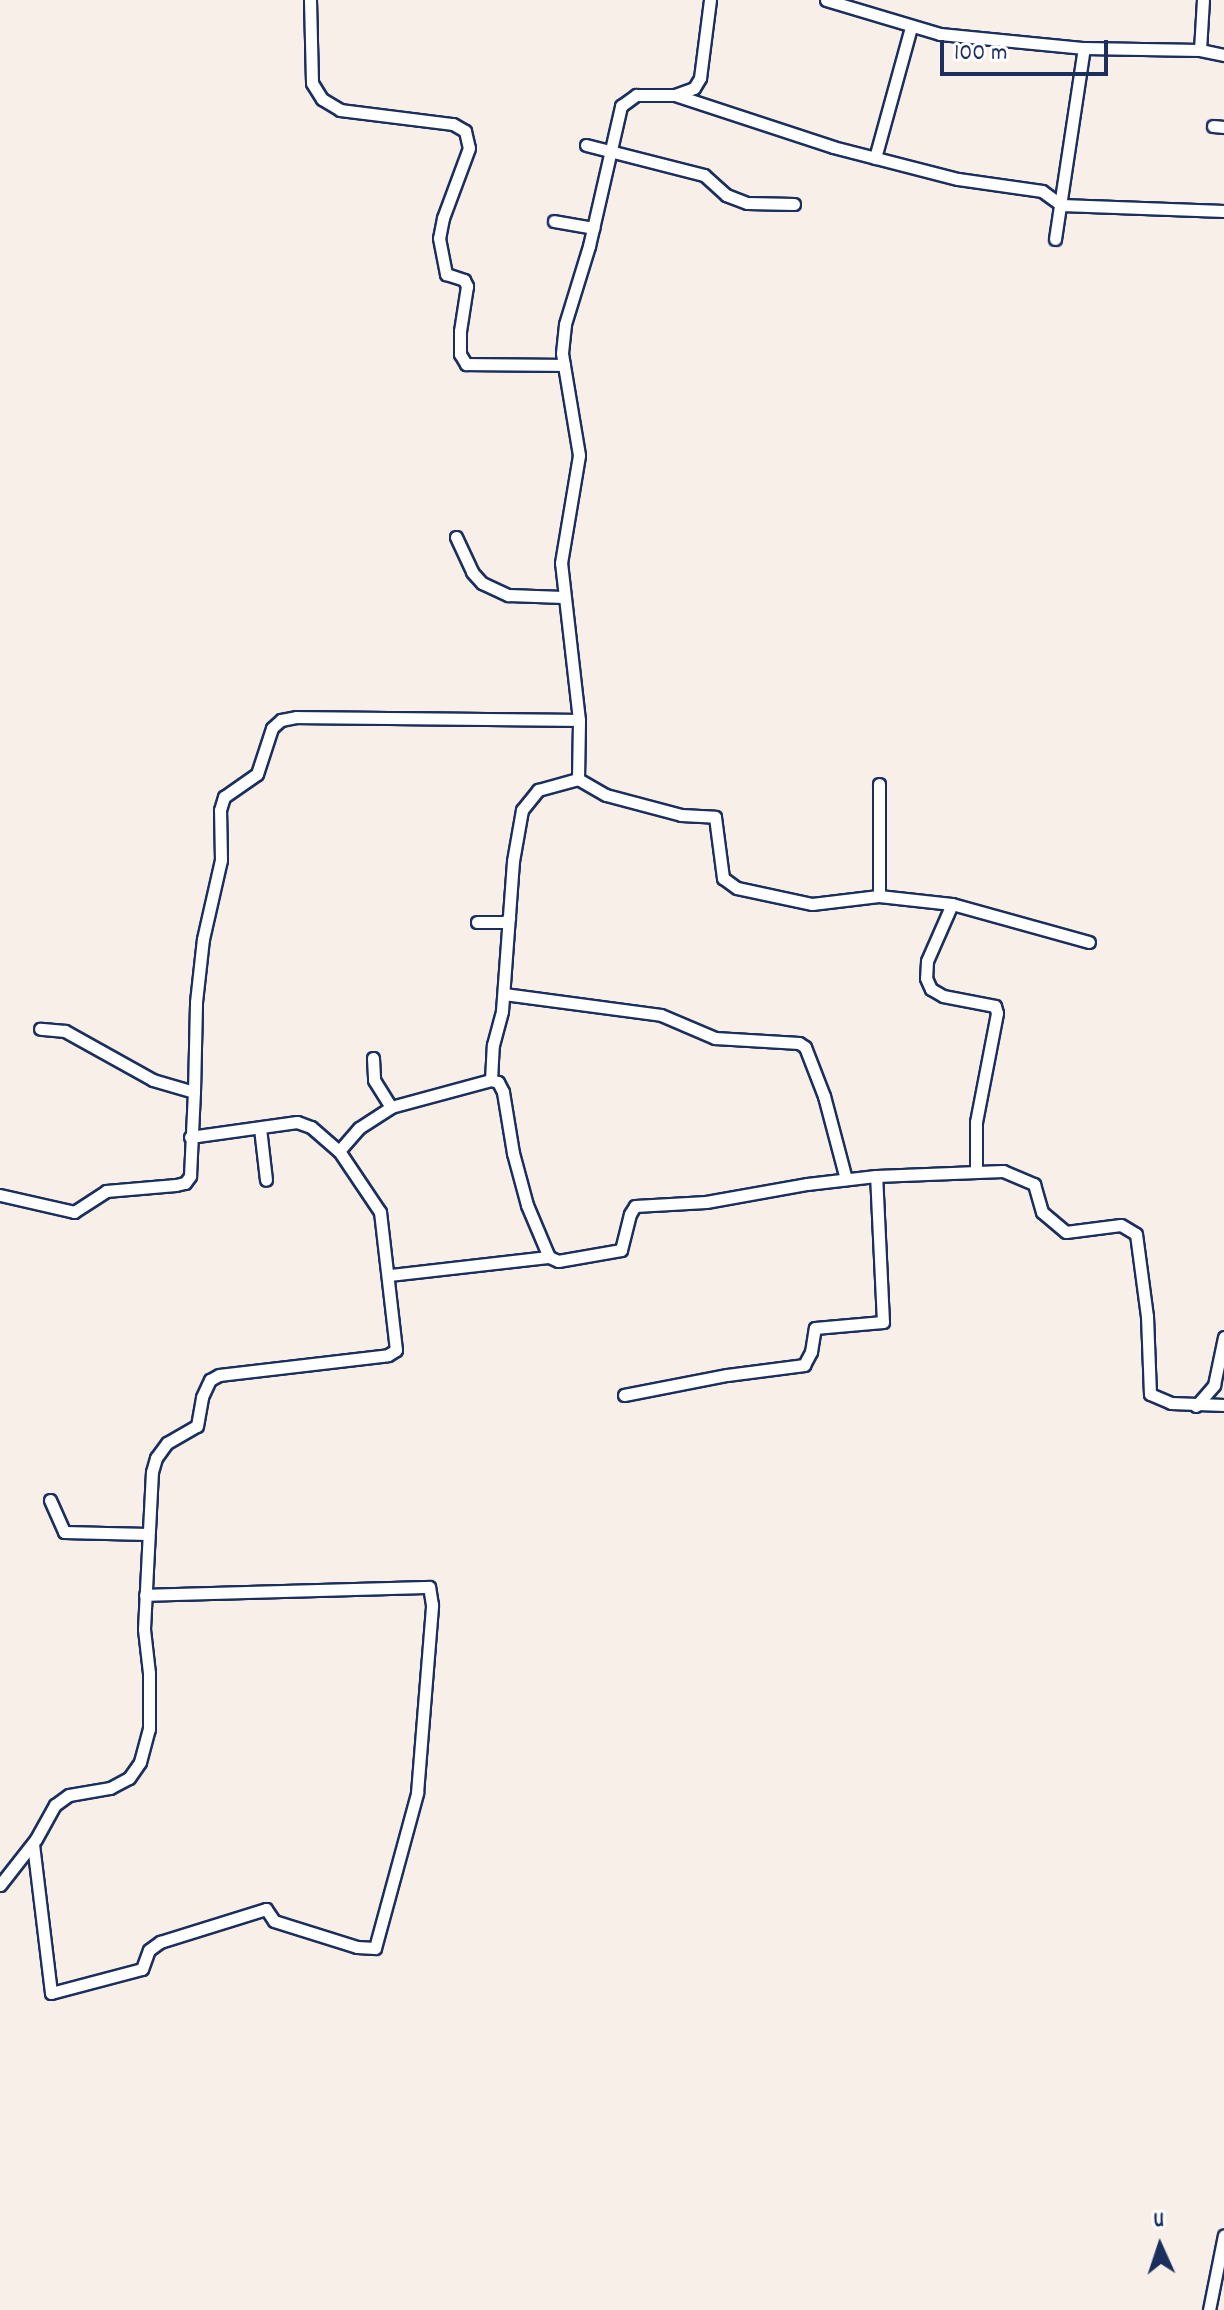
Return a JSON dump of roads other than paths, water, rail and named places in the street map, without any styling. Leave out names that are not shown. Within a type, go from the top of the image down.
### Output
[{"type":"street","points":[[310,0],[312,83],[322,99],[340,110],[453,124],[465,131],[469,148],[443,218],[439,238],[446,274],[464,280],[467,286],[460,331],[460,354],[466,364],[564,365]]},
{"type":"street","points":[[675,95],[694,88],[700,78],[710,0]]},
{"type":"street","points":[[826,0],[940,34],[1084,48],[1200,50],[1224,55]]},
{"type":"street","points":[[1200,50],[1203,0]]},
{"type":"street","points":[[875,158],[911,27]]},
{"type":"street","points":[[1055,239],[1084,48]]},
{"type":"street","points":[[578,779],[580,724],[561,563],[579,455],[564,365],[565,324],[593,228],[621,106],[626,100],[636,95],[675,95],[875,158],[958,179],[1042,191],[1061,205],[1224,211]]},
{"type":"street","points":[[586,145],[704,175],[726,195],[747,203],[794,204]]},
{"type":"street","points":[[554,221],[593,228]]},
{"type":"street","points":[[456,537],[472,572],[482,583],[508,595],[563,597]]},
{"type":"street","points":[[0,1195],[74,1212],[106,1191],[185,1183],[190,1176],[196,1002],[203,939],[221,860],[220,810],[224,797],[257,774],[272,728],[281,720],[296,717],[580,724]]},
{"type":"street","points":[[491,1080],[493,1045],[504,994],[509,918],[522,810],[538,790],[578,779],[606,795],[681,815],[715,817],[723,878],[728,884],[812,904],[879,896],[952,904],[1089,942]]},
{"type":"street","points":[[879,784],[879,896]]},
{"type":"street","points":[[952,904],[927,961],[926,978],[931,989],[943,996],[995,1006],[997,1013],[976,1122],[976,1170]]},
{"type":"street","points":[[477,922],[505,922],[509,918]]},
{"type":"street","points":[[504,994],[661,1015],[715,1038],[802,1044],[824,1096],[846,1179]]},
{"type":"street","points":[[40,1029],[65,1031],[153,1080],[194,1092]]},
{"type":"street","points":[[373,1058],[374,1080],[391,1107]]},
{"type":"street","points":[[339,1151],[359,1128],[391,1107],[491,1080],[498,1082],[503,1092],[513,1153],[527,1205],[549,1257]]},
{"type":"street","points":[[0,1885],[33,1844],[55,1805],[69,1795],[110,1788],[129,1778],[140,1762],[149,1729],[145,1595],[156,1458],[179,1434],[197,1426],[202,1397],[210,1380],[219,1375],[394,1352],[390,1275],[380,1212],[339,1151],[311,1127],[297,1122],[190,1137]]},
{"type":"street","points":[[260,1128],[266,1180]]},
{"type":"street","points":[[390,1275],[549,1257],[558,1261],[621,1250],[635,1206],[706,1202],[876,1176],[1003,1171],[1034,1184],[1042,1212],[1066,1232],[1121,1225],[1136,1234],[1147,1316],[1150,1394],[1171,1403],[1224,1405]]},
{"type":"street","points":[[624,1395],[727,1375],[804,1365],[811,1352],[815,1328],[883,1322],[876,1176]]},
{"type":"street","points":[[1196,1406],[1214,1385],[1224,1337]]},
{"type":"street","points":[[50,1500],[64,1532],[148,1534]]},
{"type":"street","points":[[33,1844],[51,1993],[138,1970],[147,1965],[149,1950],[160,1942],[266,1909],[274,1921],[357,1947],[375,1948],[417,1793],[431,1619],[429,1587],[145,1595]]},
{"type":"street","points":[[1209,2310],[1224,2235]]}]
